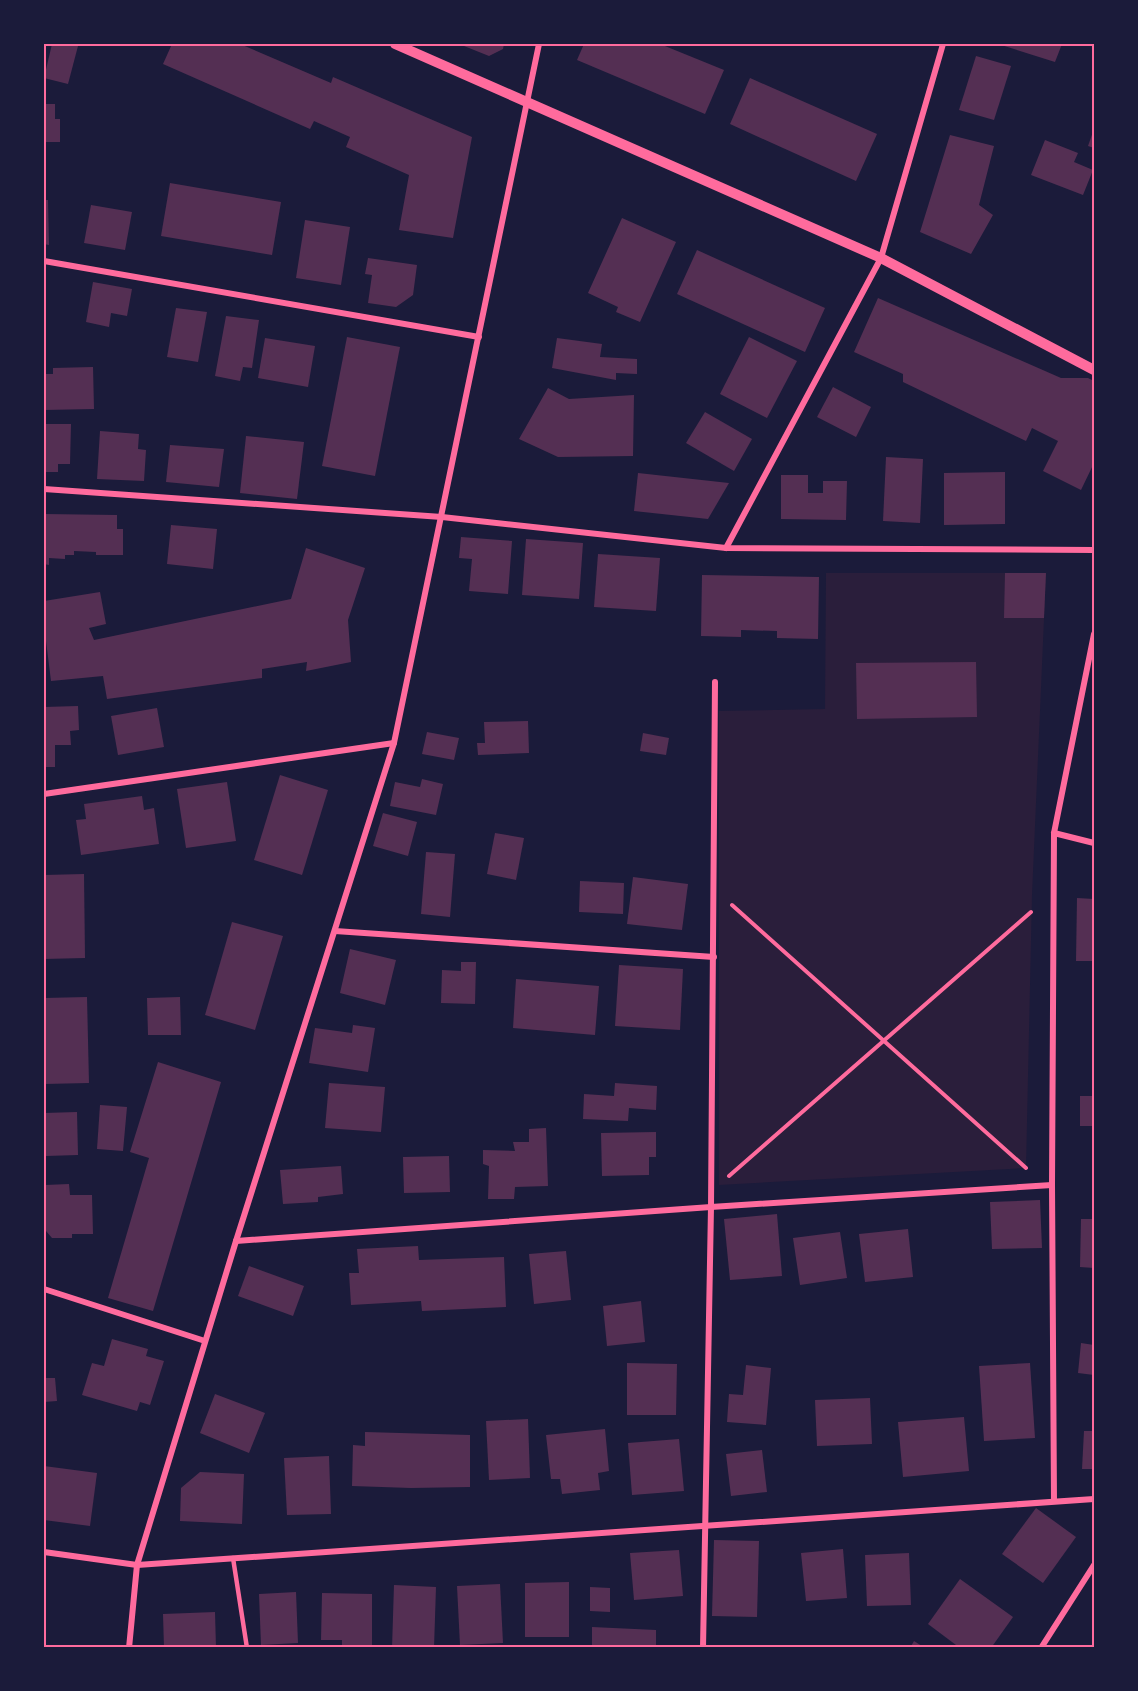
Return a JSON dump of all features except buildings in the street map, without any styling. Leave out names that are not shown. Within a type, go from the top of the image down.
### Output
[{"type":"street","points":[[395,44],[881,258],[1095,370]]},
{"type":"street","points":[[129,1647],[137,1565],[236,1241],[394,743],[538,44]]},
{"type":"street","points":[[726,548],[881,258],[943,44]]},
{"type":"street","points":[[44,261],[479,337]]},
{"type":"street","points":[[44,489],[442,517],[726,548],[1095,550]]},
{"type":"street","points":[[1054,1501],[1052,1185],[1054,833],[1095,633]]},
{"type":"street","points":[[703,1647],[711,1206],[715,682]]},
{"type":"street","points":[[44,794],[394,743]]},
{"type":"street","points":[[1054,833],[1095,843]]},
{"type":"street","points":[[335,931],[714,957]]},
{"type":"street","points":[[236,1241],[711,1206],[1052,1185]]},
{"type":"street","points":[[44,1289],[205,1341]]},
{"type":"street","points":[[44,1552],[137,1565],[1095,1498]]},
{"type":"street","points":[[1041,1647],[1095,1565]]},
{"type":"lane","points":[[234,1558],[247,1647]]},
{"type":"path","points":[[727,900],[1026,1168]]},
{"type":"path","points":[[728,1177],[1031,912]]},
{"type":"shaded area","points":[[826,573],[1046,573],[1032,895],[1026,1168],[719,1185],[719,711],[825,709]]}]
